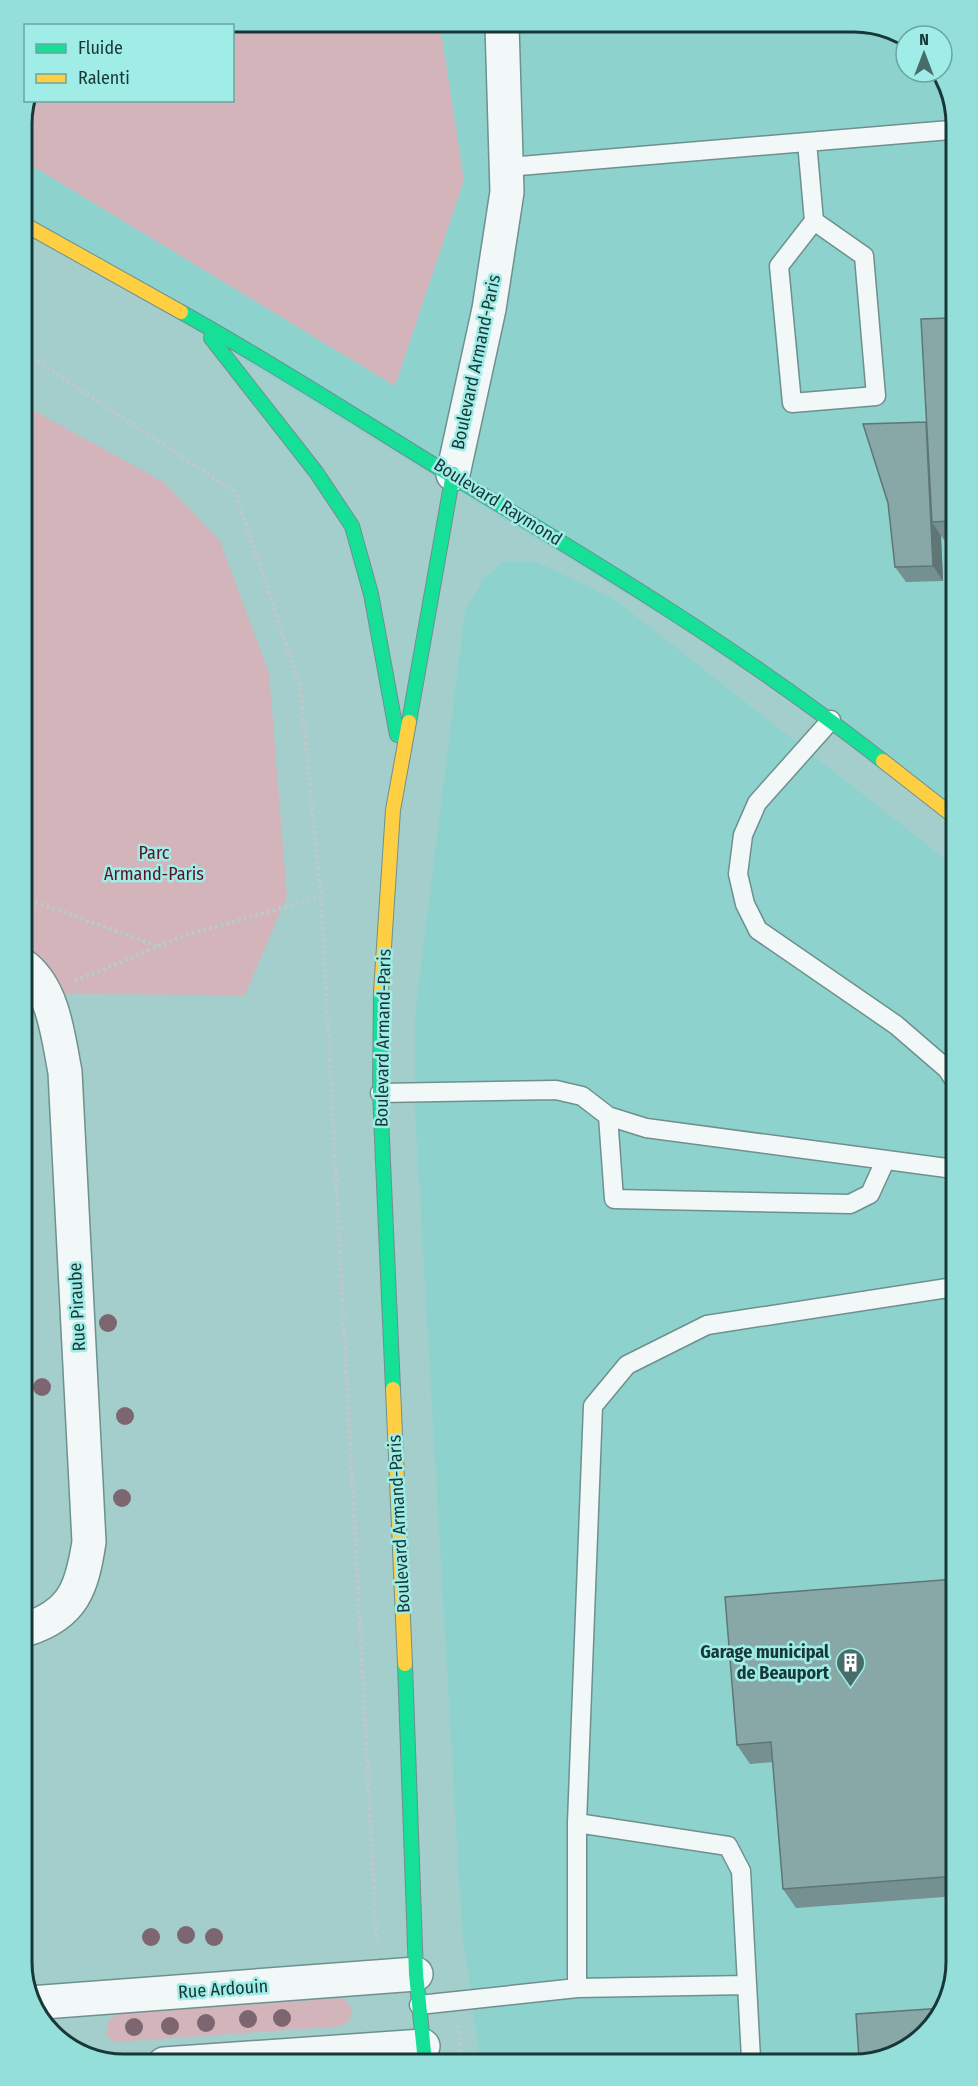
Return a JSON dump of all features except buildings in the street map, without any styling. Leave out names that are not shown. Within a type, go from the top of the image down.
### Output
[{"type":"street","name":"Boulevard Armand-Paris","points":[[424,2054],[418,1989],[380,1093],[380,988],[393,810],[401,755],[453,474],[489,309],[507,192],[502,32]]},
{"type":"street","name":"Boulevard Raymond","points":[[32,229],[199,322],[453,474],[712,638],[831,720],[946,810]]},
{"type":"street","points":[[199,322],[316,472],[352,526],[371,594],[401,755]]},
{"type":"street","name":"Rue Piraube","points":[[32,973],[38,978],[55,1021],[64,1072],[89,1542],[84,1574],[72,1602],[48,1622],[32,1627]]},
{"type":"street","name":"Rue Ardouin","points":[[41,2003],[418,1989]]},
{"type":"lane","points":[[507,166],[946,130]]},
{"type":"lane","points":[[807,142],[814,221],[779,267],[792,403],[876,396],[864,256],[814,221]]},
{"type":"lane","points":[[831,720],[757,803],[743,835],[739,864],[738,874],[745,904],[758,930],[896,1025],[946,1068]]},
{"type":"lane","points":[[380,1093],[556,1090],[582,1096],[608,1116],[646,1128],[946,1169]]},
{"type":"lane","points":[[608,1116],[614,1199],[850,1204],[870,1194],[885,1161]]},
{"type":"lane","points":[[577,1988],[577,1823],[593,1406],[627,1365],[707,1325],[946,1288]]},
{"type":"lane","points":[[577,1823],[728,1846],[741,1871],[751,2054]]},
{"type":"lane","points":[[418,1989],[747,1985]]},
{"type":"path","points":[[32,358],[235,492],[300,686],[321,897],[377,1947]]},
{"type":"path","points":[[44,994],[158,946],[195,933],[321,897]]},
{"type":"path","points":[[32,901],[158,946]]},
{"type":"shaded area","points":[[234,32],[861,32],[873,33],[894,40],[894,84],[938,84],[945,105],[946,810],[831,720],[32,229],[32,117],[34,102],[234,102]]},
{"type":"shaded area","points":[[503,562],[537,562],[614,599],[946,860],[946,1975],[937,2003],[924,2023],[901,2042],[873,2053],[479,2054],[462,1931],[415,1111],[415,1015],[465,610],[484,578]]},
{"type":"green space","points":[[234,32],[441,32],[464,180],[395,386],[32,166],[32,117],[34,102],[234,102]]},
{"type":"green space","name":"Parc Armand-Paris","points":[[32,410],[165,483],[220,541],[269,673],[287,896],[245,995],[44,994],[32,977]]},
{"type":"green space","points":[[340,1998],[346,2000],[352,2010],[349,2021],[341,2026],[117,2042],[111,2040],[106,2033],[109,2020],[118,2014]]},
{"type":"traffic: fast","points":[[181,312],[563,543],[672,612],[779,684],[883,761]]},
{"type":"traffic: fast","points":[[211,338],[316,472],[352,526],[371,594],[397,735]]},
{"type":"traffic: fast","points":[[409,722],[453,474]]},
{"type":"traffic: fast","points":[[381,992],[380,1093],[393,1389]]},
{"type":"traffic: fast","points":[[405,1664],[416,1974],[424,2054]]},
{"type":"traffic: slow","points":[[32,229],[181,312]]},
{"type":"traffic: slow","points":[[381,992],[393,810],[409,722]]},
{"type":"traffic: slow","points":[[883,761],[946,810]]},
{"type":"traffic: slow","points":[[393,1389],[405,1664]]},
{"type":"place","name":"Garage municipal de Beauport","points":[[850,1688]]}]
